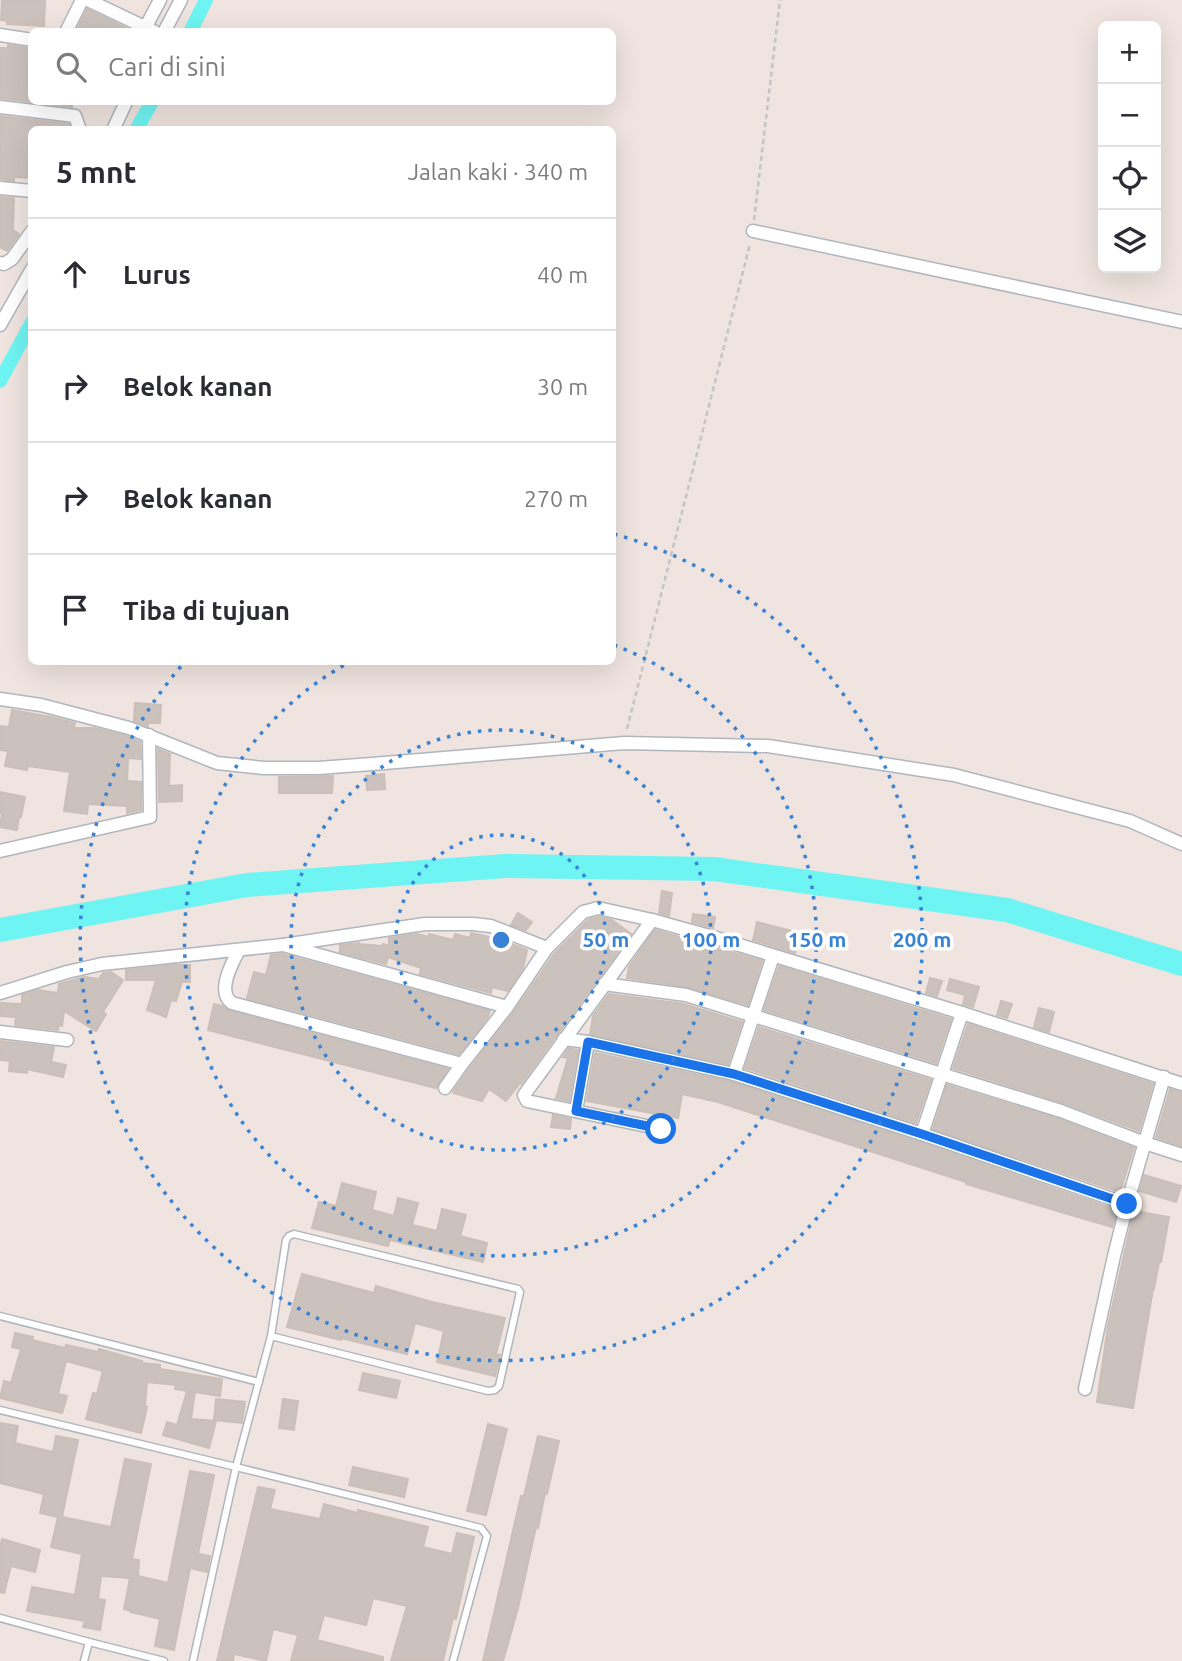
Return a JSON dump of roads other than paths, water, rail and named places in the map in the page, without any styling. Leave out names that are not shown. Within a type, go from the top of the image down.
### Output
[{"type":"street","points":[[68,28],[82,0]]},
{"type":"street","points":[[88,0],[144,28]]},
{"type":"street","points":[[149,28],[160,0]]},
{"type":"street","points":[[166,28],[181,0]]},
{"type":"street","points":[[0,35],[28,39]]},
{"type":"street","points":[[115,126],[125,105]]},
{"type":"street","points":[[0,107],[75,116],[79,126]]},
{"type":"street","points":[[0,188],[28,191]]},
{"type":"street","points":[[753,231],[1182,322]]},
{"type":"street","points":[[0,263],[12,260],[28,237]]},
{"type":"street","points":[[0,325],[28,276]]},
{"type":"street","points":[[0,699],[41,705],[130,728],[216,763],[264,768],[318,768],[624,743],[768,746],[954,775],[1130,821],[1182,844]]},
{"type":"street","points":[[0,851],[150,817],[149,735]]},
{"type":"street","points":[[445,1088],[507,1007],[547,948],[583,912],[598,908],[652,920],[774,956],[1182,1084]]},
{"type":"street","points":[[652,920],[524,1095],[527,1101],[661,1129]]},
{"type":"street","points":[[0,993],[103,964],[283,945],[425,924],[491,926],[547,948]]},
{"type":"street","points":[[283,945],[507,1007]]},
{"type":"street","points":[[239,950],[230,967],[224,993],[232,1003],[462,1064]]},
{"type":"street","points":[[734,1074],[774,956]]},
{"type":"street","points":[[604,984],[686,995],[1061,1111],[1182,1155]]},
{"type":"street","points":[[922,1134],[962,1013]]},
{"type":"street","points":[[0,1031],[67,1040]]},
{"type":"street","points":[[564,1039],[734,1074],[1127,1204]]},
{"type":"street","points":[[576,1111],[588,1042]]},
{"type":"street","points":[[1085,1389],[1127,1204],[1164,1077]]},
{"type":"lane","points":[[193,1661],[236,1466],[271,1336],[286,1240],[294,1234],[517,1289],[520,1292],[499,1385],[495,1390],[488,1391],[271,1336]]},
{"type":"lane","points":[[0,1316],[259,1382]]},
{"type":"lane","points":[[0,1410],[481,1528],[487,1536],[453,1661]]},
{"type":"lane","points":[[0,1618],[164,1661]]},
{"type":"lane","points":[[84,1661],[89,1642]]},
{"type":"waterway","points":[[192,28],[206,0]]},
{"type":"waterway","points":[[138,126],[150,105]]},
{"type":"waterway","points":[[0,381],[28,329]]},
{"type":"waterway","points":[[0,930],[247,885],[505,866],[714,869],[1007,910],[1182,964]]}]
